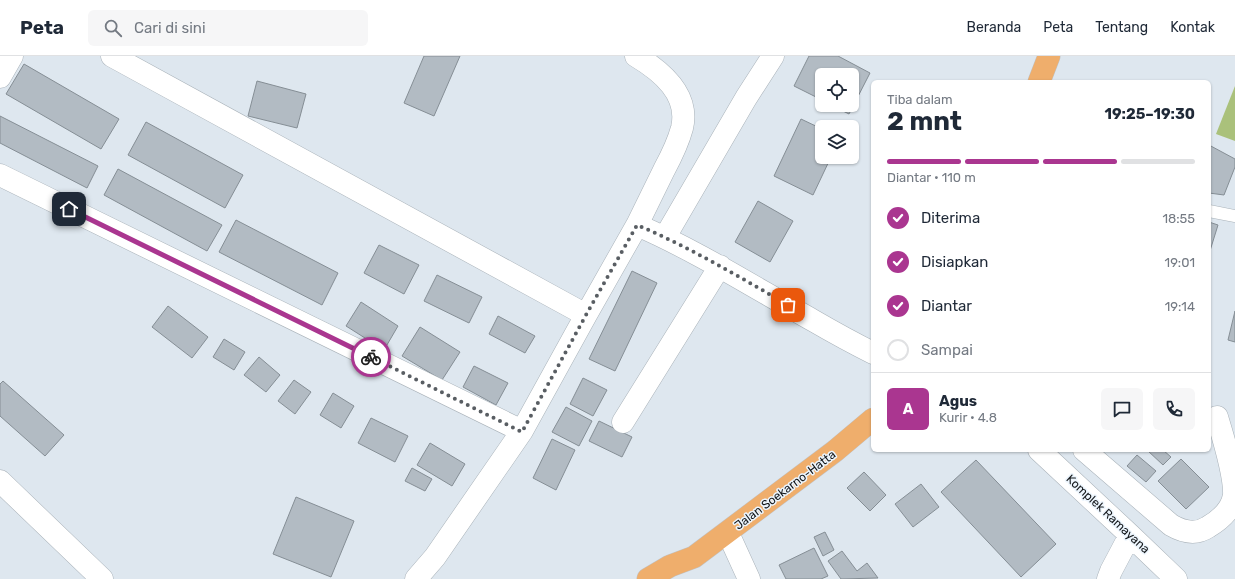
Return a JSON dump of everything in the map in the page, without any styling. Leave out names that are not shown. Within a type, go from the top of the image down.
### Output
[{"type":"highway","points":[[1041,80],[1049,56]]},
{"type":"highway","name":"Jalan Soekarno-Hatta","points":[[648,579],[670,566],[694,557],[728,533],[835,451],[871,421]]},
{"type":"highway","points":[[685,579],[694,557]]},
{"type":"street","points":[[0,76],[12,56]]},
{"type":"street","points":[[112,56],[586,315]]},
{"type":"street","points":[[416,579],[435,557],[522,432],[637,225],[678,142],[682,127],[683,111],[679,97],[673,86],[663,75],[636,56]]},
{"type":"street","points":[[664,237],[773,56]]},
{"type":"street","points":[[0,174],[522,432]]},
{"type":"street","points":[[637,225],[720,266],[814,321],[871,352]]},
{"type":"street","points":[[623,422],[720,266]]},
{"type":"street","points":[[1086,452],[1171,525],[1186,532],[1198,531],[1209,527],[1222,517],[1231,505],[1234,495],[1233,476],[1217,417]]},
{"type":"street","name":"Komplek Ramayana","points":[[1041,452],[1176,579]]},
{"type":"street","points":[[0,480],[102,579]]},
{"type":"street","points":[[728,533],[749,579]]},
{"type":"street","points":[[1108,579],[1130,535]]},
{"type":"lane","points":[[1211,211],[1235,216]]},
{"type":"green space","points":[[1235,86],[1235,141],[1216,134]]},
{"type":"building","points":[[424,56],[460,56],[434,116],[404,103]]},
{"type":"building","points":[[809,56],[838,56],[870,73],[859,94],[859,68],[815,68],[815,96],[794,86]]},
{"type":"building","points":[[24,64],[119,119],[101,149],[6,94]]},
{"type":"building","points":[[257,81],[306,94],[297,128],[248,116]]},
{"type":"building","points":[[0,116],[98,166],[87,188],[0,143]]},
{"type":"building","points":[[801,119],[815,126],[815,164],[828,164],[813,195],[774,176]]},
{"type":"building","points":[[146,122],[243,175],[225,208],[128,155]]},
{"type":"building","points":[[1211,146],[1235,159],[1235,167],[1224,195],[1211,193]]},
{"type":"building","points":[[118,169],[222,225],[207,251],[104,195]]},
{"type":"building","points":[[758,201],[793,221],[770,262],[735,242]]},
{"type":"building","points":[[236,220],[338,273],[322,305],[219,252]]},
{"type":"building","points":[[1211,223],[1218,225],[1211,248]]},
{"type":"building","points":[[379,245],[419,265],[404,294],[364,273]]},
{"type":"building","points":[[632,271],[657,283],[615,371],[589,359]]},
{"type":"building","points":[[437,275],[482,297],[469,323],[424,301]]},
{"type":"building","points":[[361,302],[398,326],[384,350],[346,326]]},
{"type":"building","points":[[168,306],[208,337],[192,358],[152,327]]},
{"type":"building","points":[[1235,311],[1235,342],[1228,340]]},
{"type":"building","points":[[498,316],[535,336],[525,353],[489,334]]},
{"type":"building","points":[[420,327],[460,352],[442,380],[402,356]]},
{"type":"building","points":[[224,339],[245,352],[234,370],[213,357]]},
{"type":"building","points":[[259,357],[280,375],[266,392],[244,375]]},
{"type":"building","points":[[474,366],[508,383],[496,405],[463,387]]},
{"type":"building","points":[[583,378],[607,390],[593,416],[570,404]]},
{"type":"building","points":[[294,380],[311,392],[295,414],[278,401]]},
{"type":"building","points":[[3,381],[64,435],[45,456],[0,416],[0,384]]},
{"type":"building","points":[[333,393],[354,406],[341,428],[320,415]]},
{"type":"building","points":[[566,407],[592,421],[579,446],[552,432]]},
{"type":"building","points":[[371,418],[408,436],[395,462],[358,443]]},
{"type":"building","points":[[599,421],[632,437],[622,457],[589,441]]},
{"type":"building","points":[[552,439],[575,450],[556,490],[533,478]]},
{"type":"building","points":[[430,443],[465,464],[452,486],[417,465]]},
{"type":"building","points":[[1149,452],[1165,452],[1171,457],[1163,465]]},
{"type":"building","points":[[1137,455],[1156,471],[1146,482],[1127,466]]},
{"type":"building","points":[[1181,459],[1209,487],[1186,509],[1158,481]]},
{"type":"building","points":[[976,460],[1056,544],[1021,577],[941,492]]},
{"type":"building","points":[[412,468],[432,479],[425,491],[405,481]]},
{"type":"building","points":[[864,472],[886,495],[870,511],[847,488]]},
{"type":"building","points":[[921,484],[939,507],[913,527],[895,504]]},
{"type":"building","points":[[296,497],[354,521],[331,577],[273,554]]},
{"type":"building","points":[[825,532],[834,550],[823,556],[814,537]]},
{"type":"building","points":[[814,548],[828,576],[821,579],[786,579],[779,565]]},
{"type":"building","points":[[842,551],[857,571],[867,563],[878,578],[841,579],[828,561]]},
{"type":"way so far","points":[[371,357],[522,432],[637,225],[720,266],[788,305]]},
{"type":"route","points":[[69,209],[371,357]]}]
